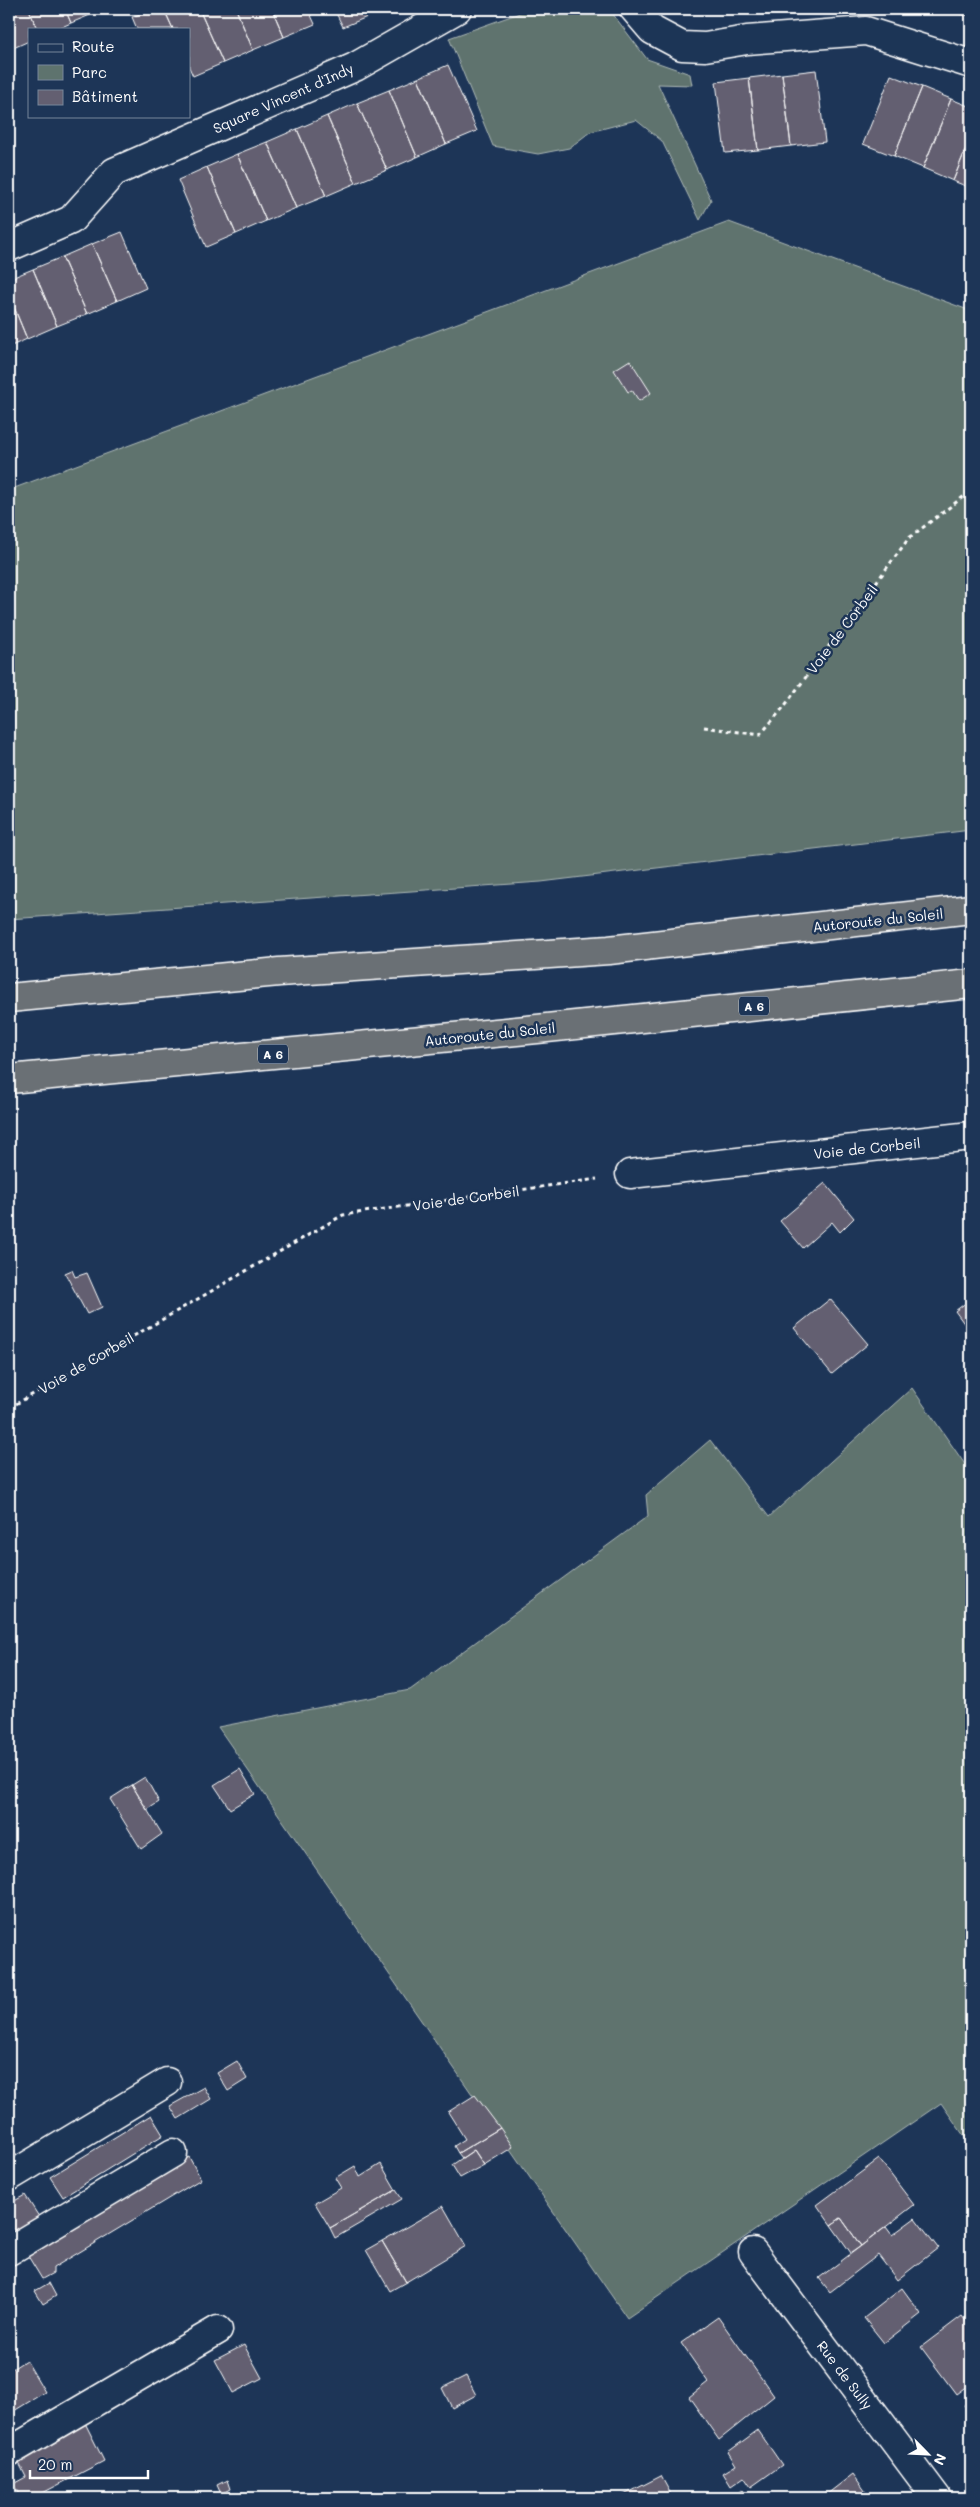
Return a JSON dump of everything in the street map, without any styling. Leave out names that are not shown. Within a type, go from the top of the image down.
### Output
[{"type":"highway","name":"Autoroute du Soleil","points":[[9,998],[279,972],[609,950],[971,909]]},
{"type":"highway","name":"Autoroute du Soleil","points":[[9,1079],[536,1029],[971,984]]},
{"type":"street","name":"Square Vincent d'Indy","points":[[9,247],[71,220],[114,172],[355,67],[458,9]]},
{"type":"street","points":[[634,9],[652,30],[682,46],[705,47],[747,40],[866,31],[971,64]]},
{"type":"street","name":"Voie de Corbeil","points":[[630,1174],[971,1136]]},
{"type":"street","points":[[9,2177],[167,2082]]},
{"type":"street","points":[[9,2251],[173,2153]]},
{"type":"street","name":"Rue de Sully","points":[[753,2252],[937,2498]]},
{"type":"street","points":[[9,2452],[218,2330]]},
{"type":"path","name":"Voie de Corbeil","points":[[704,727],[760,735],[783,708],[909,538],[971,491]]},
{"type":"path","name":"Voie de Corbeil","points":[[9,1408],[343,1215],[630,1174]]},
{"type":"green space","points":[[531,9],[609,9],[647,59],[690,74],[692,85],[658,84],[711,200],[700,220],[662,141],[636,120],[590,132],[569,148],[538,154],[493,146],[449,38]]},
{"type":"green space","points":[[729,222],[971,311],[971,830],[541,882],[9,919],[9,490]]},
{"type":"green space","points":[[912,1388],[971,1473],[971,2146],[941,2103],[627,2318],[218,1727],[410,1690],[648,1516],[646,1495],[710,1440],[769,1517]]},
{"type":"building","points":[[9,9],[29,9],[37,28],[28,28],[28,41],[11,49],[9,44]]},
{"type":"building","points":[[29,9],[65,9],[71,23],[59,28],[37,28]]},
{"type":"building","points":[[65,9],[102,9],[102,10],[71,23]]},
{"type":"building","points":[[153,9],[164,9],[173,28],[137,28],[132,17]]},
{"type":"building","points":[[164,9],[199,9],[223,63],[193,76],[190,69],[190,28],[173,28]]},
{"type":"building","points":[[199,9],[236,9],[253,50],[223,63]]},
{"type":"building","points":[[236,9],[272,9],[284,37],[253,50]]},
{"type":"building","points":[[272,9],[308,9],[315,24],[284,37]]},
{"type":"building","points":[[334,9],[370,9],[372,15],[343,27]]},
{"type":"building","points":[[370,9],[387,9],[372,15]]},
{"type":"building","points":[[971,9],[971,16],[942,10]]},
{"type":"building","points":[[448,65],[477,131],[446,144],[418,78]]},
{"type":"building","points":[[816,70],[825,142],[791,146],[782,74]]},
{"type":"building","points":[[782,74],[791,146],[758,150],[749,78]]},
{"type":"building","points":[[891,75],[922,87],[894,156],[863,144]]},
{"type":"building","points":[[418,78],[446,144],[417,157],[389,90]]},
{"type":"building","points":[[749,78],[758,150],[725,153],[716,82]]},
{"type":"building","points":[[922,87],[951,99],[923,168],[894,156]]},
{"type":"building","points":[[389,90],[417,157],[387,170],[357,103]]},
{"type":"building","points":[[951,99],[971,107],[971,136],[953,181],[923,168]]},
{"type":"building","points":[[357,103],[387,170],[356,183],[327,116]]},
{"type":"building","points":[[327,116],[356,183],[326,196],[297,129]]},
{"type":"building","points":[[297,129],[326,196],[296,208],[267,142]]},
{"type":"building","points":[[971,136],[971,188],[953,181]]},
{"type":"building","points":[[267,142],[296,208],[266,221],[237,154]]},
{"type":"building","points":[[237,154],[266,221],[236,234],[207,167]]},
{"type":"building","points":[[207,167],[236,234],[206,247],[178,180]]},
{"type":"building","points":[[122,232],[146,288],[117,301],[92,244]]},
{"type":"building","points":[[92,244],[117,301],[87,314],[62,257]]},
{"type":"building","points":[[62,257],[87,314],[57,326],[33,269]]},
{"type":"building","points":[[33,269],[57,326],[27,339],[9,295],[9,279]]},
{"type":"building","points":[[9,295],[27,339],[9,347]]},
{"type":"building","points":[[630,360],[651,393],[639,401],[632,390],[628,392],[614,370]]},
{"type":"building","points":[[825,1183],[854,1218],[840,1232],[832,1222],[803,1248],[780,1221]]},
{"type":"building","points":[[72,1270],[75,1277],[87,1273],[102,1307],[87,1314],[65,1273]]},
{"type":"building","points":[[830,1299],[868,1344],[832,1374],[794,1328]]},
{"type":"building","points":[[971,1299],[971,1333],[955,1311]]},
{"type":"building","points":[[240,1769],[255,1794],[230,1809],[214,1785]]},
{"type":"building","points":[[145,1777],[159,1802],[147,1810],[132,1785]]},
{"type":"building","points":[[132,1785],[162,1834],[141,1849],[110,1799]]},
{"type":"building","points":[[237,2061],[247,2079],[228,2091],[217,2073]]},
{"type":"building","points":[[204,2087],[211,2099],[178,2119],[170,2106]]},
{"type":"building","points":[[475,2095],[500,2128],[458,2153],[454,2146],[465,2139],[448,2112]]},
{"type":"building","points":[[151,2115],[163,2135],[63,2197],[50,2177]]},
{"type":"building","points":[[500,2128],[513,2147],[484,2165],[474,2150],[462,2158],[458,2153]]},
{"type":"building","points":[[474,2150],[484,2165],[460,2178],[452,2165]]},
{"type":"building","points":[[189,2157],[201,2179],[53,2268],[53,2273],[42,2279],[28,2256],[100,2213],[98,2210]]},
{"type":"building","points":[[879,2159],[914,2205],[861,2246],[841,2218],[831,2225],[817,2205]]},
{"type":"building","points":[[381,2164],[396,2190],[330,2228],[315,2203],[341,2188],[335,2178],[355,2166],[360,2177]]},
{"type":"building","points":[[396,2190],[402,2199],[335,2238],[330,2228]]},
{"type":"building","points":[[25,2195],[43,2223],[9,2243],[9,2204]]},
{"type":"building","points":[[443,2206],[466,2246],[406,2282],[382,2241]]},
{"type":"building","points":[[841,2218],[861,2246],[851,2253],[831,2225]]},
{"type":"building","points":[[915,2218],[938,2248],[897,2280],[878,2255],[830,2292],[819,2278],[886,2227],[892,2235]]},
{"type":"building","points":[[382,2241],[406,2282],[390,2291],[366,2250]]},
{"type":"building","points":[[49,2283],[56,2296],[43,2304],[35,2291]]},
{"type":"building","points":[[902,2288],[921,2314],[884,2343],[864,2318]]},
{"type":"building","points":[[962,2316],[971,2328],[971,2383],[956,2394],[921,2347]]},
{"type":"building","points":[[718,2317],[774,2396],[719,2440],[689,2397],[708,2382],[681,2343]]},
{"type":"building","points":[[244,2345],[262,2378],[233,2393],[215,2360]]},
{"type":"building","points":[[26,2360],[45,2392],[9,2414],[9,2371]]},
{"type":"building","points":[[466,2376],[476,2395],[452,2408],[442,2388]]},
{"type":"building","points":[[971,2399],[971,2415],[964,2405]]},
{"type":"building","points":[[85,2423],[104,2461],[33,2498],[21,2498],[13,2484],[26,2477],[17,2459]]},
{"type":"building","points":[[758,2430],[782,2465],[751,2487],[744,2477],[731,2486],[723,2473],[736,2465],[728,2452]]},
{"type":"building","points":[[853,2474],[868,2495],[864,2498],[822,2498]]},
{"type":"building","points":[[661,2476],[673,2498],[618,2498]]},
{"type":"building","points":[[227,2480],[230,2489],[221,2494],[217,2485]]},
{"type":"building","points":[[742,2490],[747,2498],[730,2498]]}]
